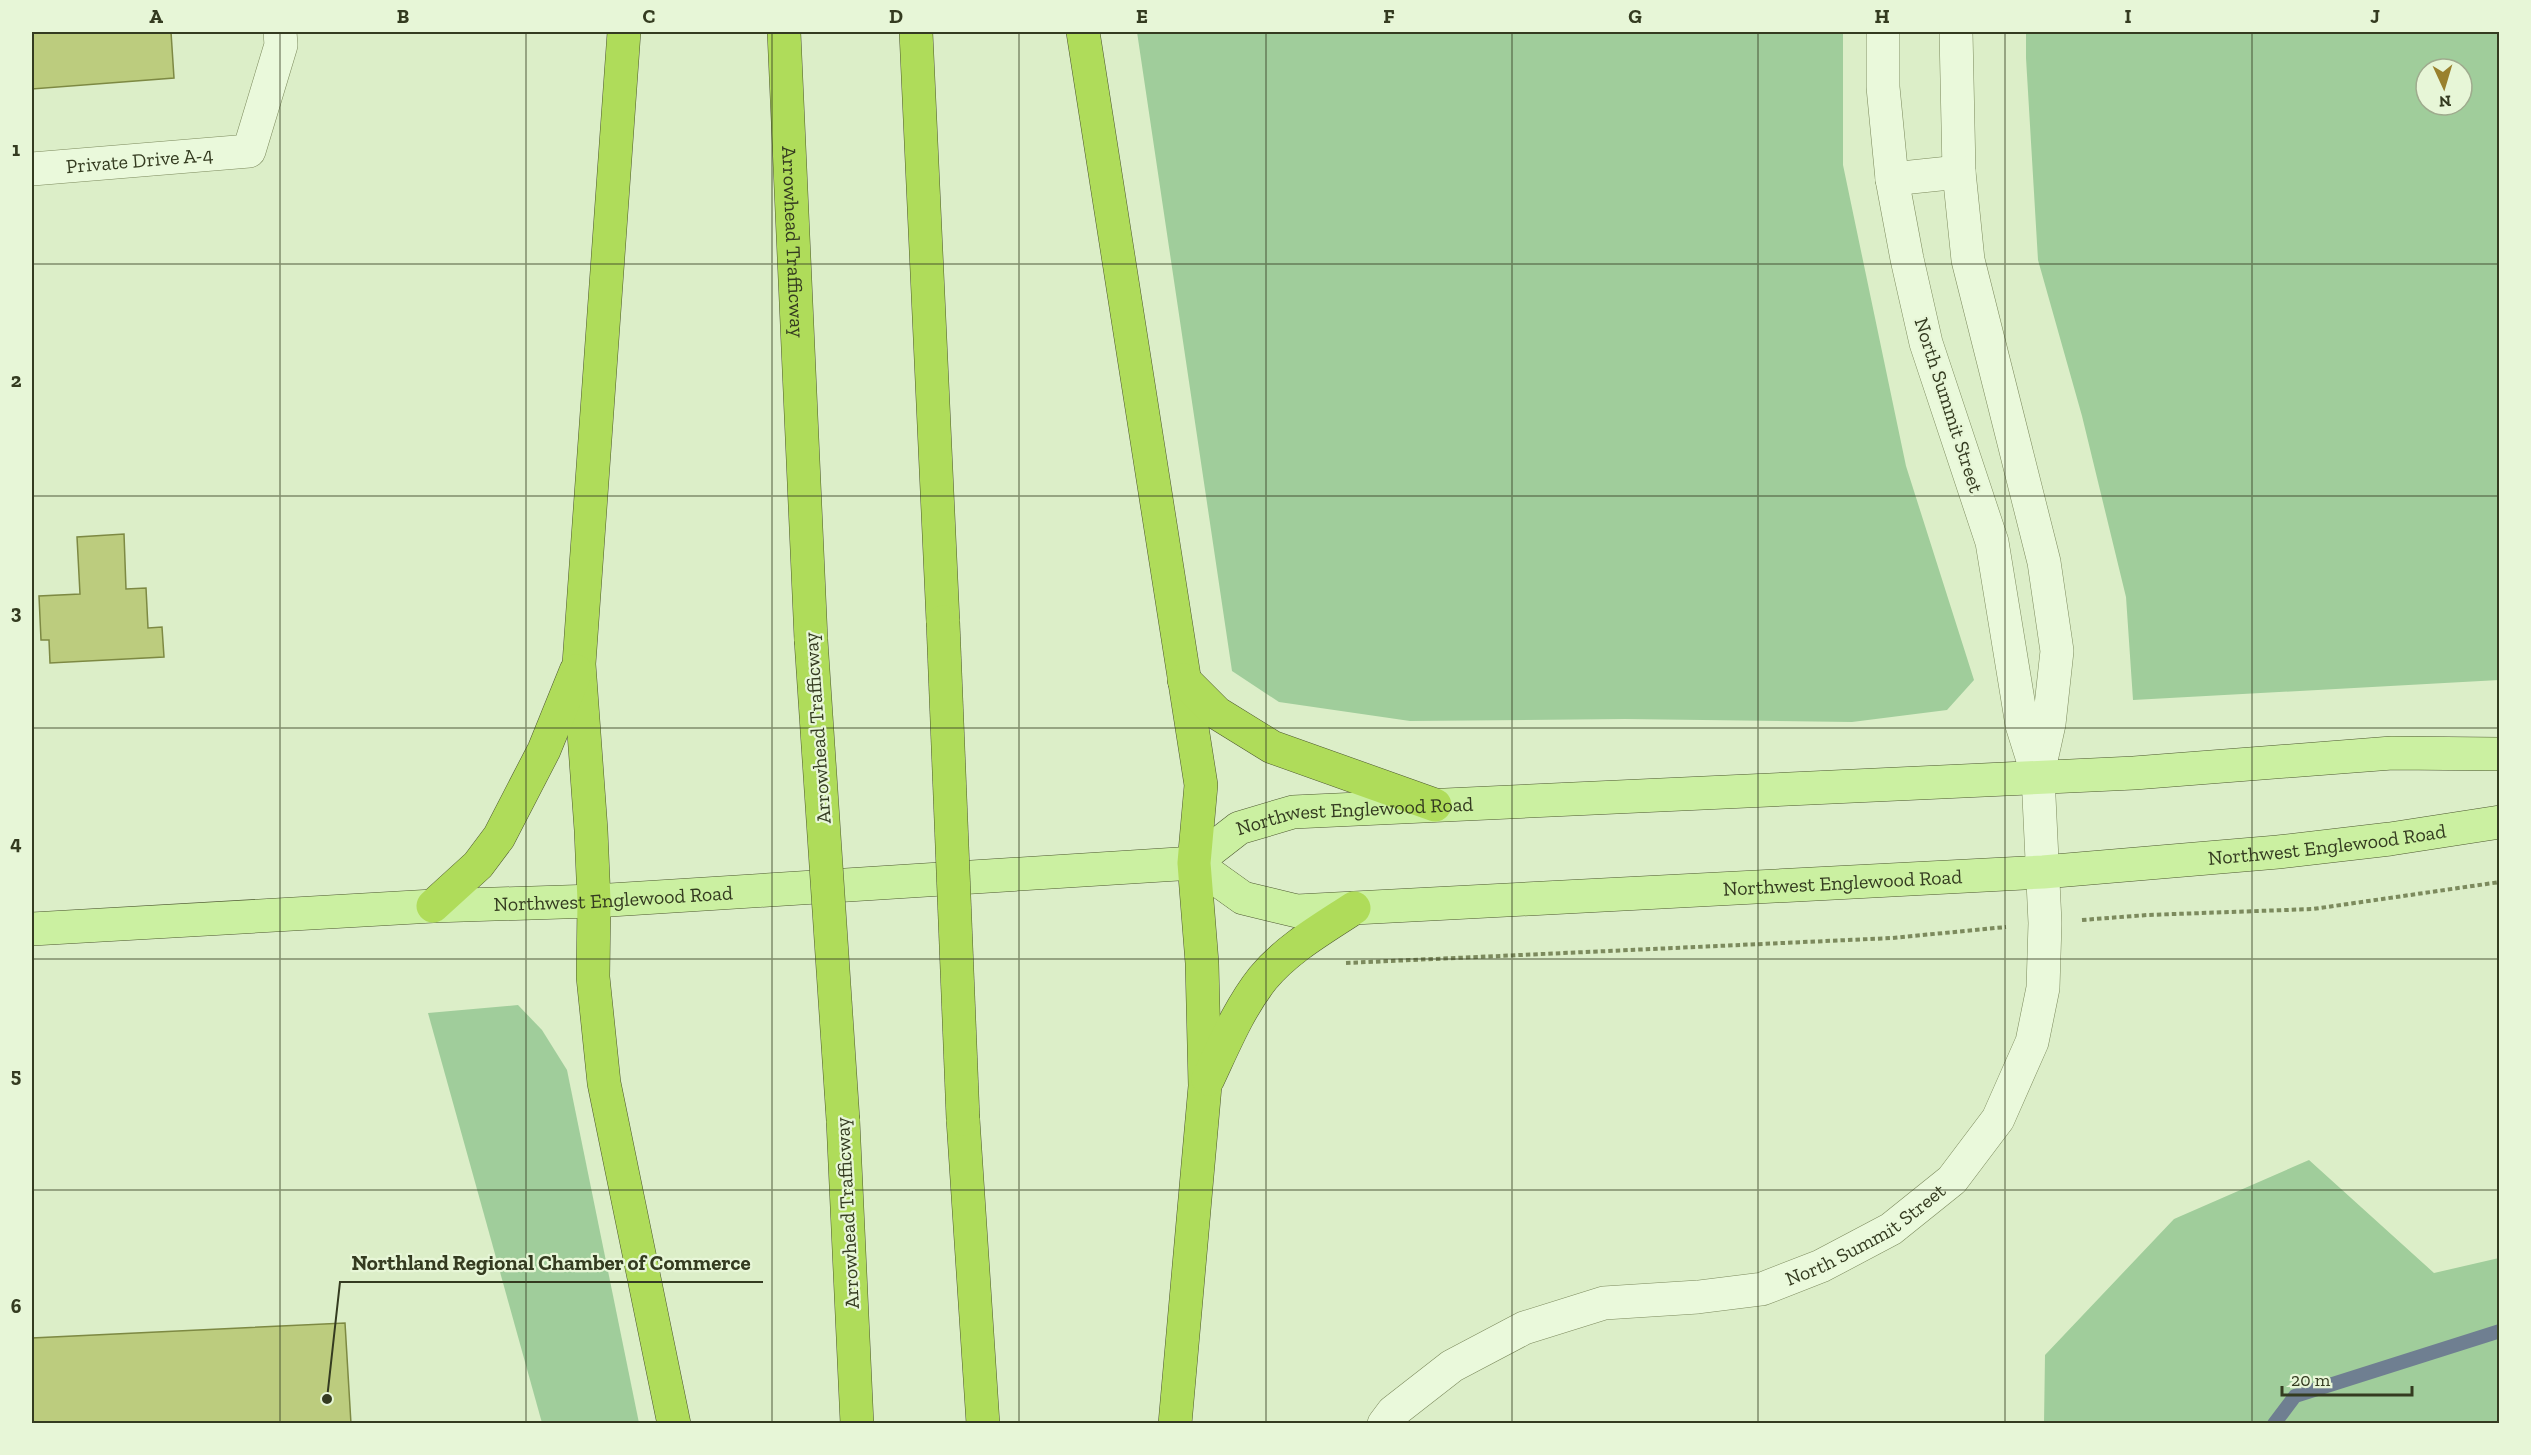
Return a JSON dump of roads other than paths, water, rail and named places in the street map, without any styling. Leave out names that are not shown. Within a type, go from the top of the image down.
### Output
[{"type":"highway","points":[[624,32],[579,664],[594,901],[593,977],[604,1083],[674,1424]]},
{"type":"highway","name":"Arrowhead Trafficway","points":[[784,32],[811,640],[843,1120],[857,1424]]},
{"type":"highway","points":[[916,32],[963,1119],[983,1424]]},
{"type":"highway","points":[[1083,32],[1201,785],[1194,863],[1202,963],[1205,1086],[1175,1424]]},
{"type":"highway","points":[[433,906],[478,865],[499,837],[544,750],[579,664]]},
{"type":"highway","points":[[1184,680],[1217,713],[1272,747],[1435,805]]},
{"type":"highway","points":[[1205,1086],[1234,1024],[1263,978],[1301,942],[1354,908]]},
{"type":"main road","name":"Northwest Englewood Road","points":[[32,929],[433,906],[594,901],[1194,863],[1239,828],[1293,812],[2134,773],[2392,753],[2499,753]]},
{"type":"main road","name":"Northwest Englewood Road","points":[[1194,863],[1243,898],[1297,911],[2043,872],[2289,851],[2390,839],[2499,822]]},
{"type":"street","name":"Private Drive A-4","points":[[32,169],[249,151],[281,45],[280,32]]},
{"type":"street","name":"North Summit Street","points":[[1384,1424],[1393,1412],[1452,1366],[1524,1328],[1604,1303],[1698,1297],[1762,1289],[1821,1266],[1891,1229],[1952,1180],[1998,1119],[2032,1042],[2043,988],[2043,872],[2038,776],[2022,725],[1992,542],[1926,343],[1892,179],[1883,87],[1883,32]]},
{"type":"street","name":"North Summit Street","points":[[1956,32],[1959,172],[1968,260],[2044,562],[2057,651],[2049,724],[2038,776]]},
{"type":"street","points":[[1892,179],[1959,172]]},
{"type":"waterway","points":[[2274,1424],[2295,1396],[2500,1331]]},
{"type":"place","name":"Northland Regional Chamber of Commerce","points":[[327,1399]]}]
